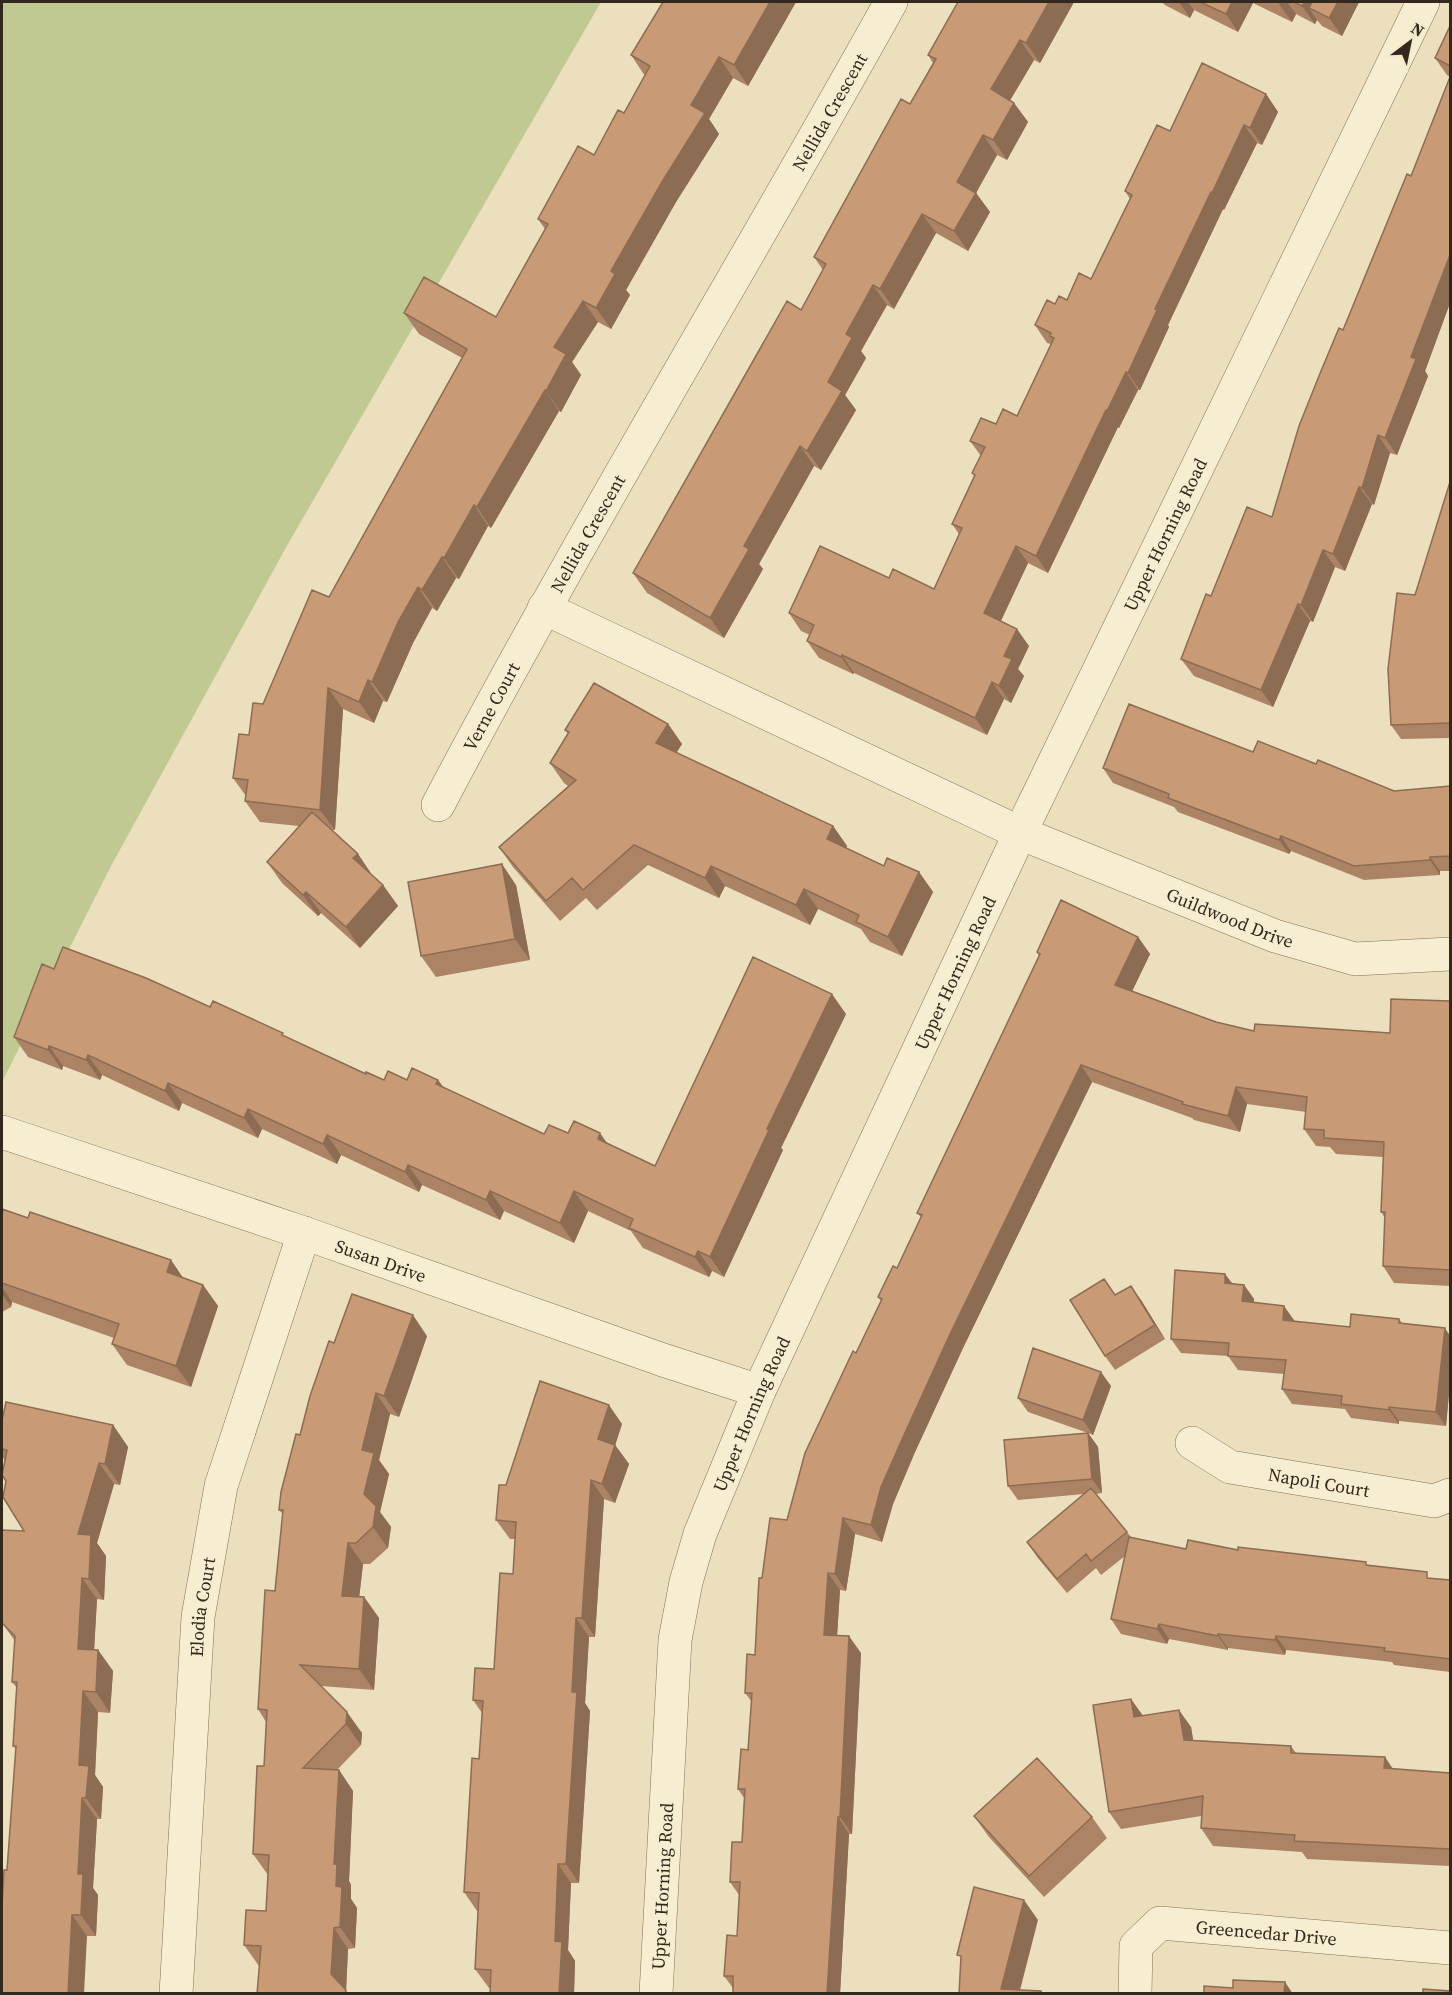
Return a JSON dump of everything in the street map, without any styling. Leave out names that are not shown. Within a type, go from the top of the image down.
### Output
[{"type":"street","name":"Nellida Crescent","points":[[891,2],[796,173],[544,608],[1020,833]]},
{"type":"street","name":"Upper Horning Road","points":[[656,1994],[675,1640],[686,1582],[700,1534],[759,1391],[1020,833],[1423,2]]},
{"type":"street","name":"Verne Court","points":[[438,805],[544,608]]},
{"type":"street","name":"Guildwood Drive","points":[[1020,833],[1275,936],[1354,959],[1450,954]]},
{"type":"street","name":"Susan Drive","points":[[2,1132],[304,1233],[759,1391]]},
{"type":"street","name":"Elodia Court","points":[[176,1994],[198,1617],[221,1486],[304,1233]]},
{"type":"street","name":"Napoli Court","points":[[1192,1443],[1230,1467],[1434,1501],[1450,1495]]},
{"type":"street","name":"Greencedar Drive","points":[[1135,1994],[1136,1946],[1160,1923],[1450,1948]]},
{"type":"green space","points":[[2,2],[601,2],[288,544],[111,866],[2,1082]]},
{"type":"building","points":[[663,2],[770,2],[734,65],[719,57],[691,105],[705,113],[611,271],[615,274],[596,308],[583,301],[554,347],[566,354],[546,391],[477,507],[474,505],[444,558],[442,557],[422,590],[418,587],[398,622],[372,682],[368,680],[359,702],[328,688],[320,810],[245,801],[248,780],[233,778],[239,734],[249,735],[253,703],[263,704],[312,590],[329,597],[467,349],[404,313],[424,277],[496,317],[548,224],[538,219],[578,146],[594,155],[618,110],[624,113],[650,66],[631,55]]},
{"type":"building","points":[[958,2],[1049,2],[1026,43],[1020,40],[991,89],[1014,103],[993,140],[983,135],[957,182],[976,193],[954,231],[922,214],[880,289],[873,285],[846,334],[852,338],[828,382],[842,391],[807,451],[800,446],[744,546],[749,549],[710,618],[633,573],[787,301],[801,310],[826,264],[814,257],[901,99],[910,104],[936,59],[928,55]]},
{"type":"building","points":[[1200,2],[1232,2],[1226,14]]},
{"type":"building","points":[[1312,2],[1338,2],[1329,18],[1309,8]]},
{"type":"building","points":[[1450,26],[1450,66],[1435,58]]},
{"type":"building","points":[[1202,63],[1266,94],[1250,128],[1244,125],[1155,309],[1157,310],[1128,373],[1126,372],[1106,410],[1036,556],[1016,546],[984,613],[1017,629],[1004,656],[1012,659],[999,686],[992,682],[975,718],[842,655],[841,657],[807,641],[814,625],[789,613],[820,546],[889,578],[893,569],[934,589],[962,528],[952,524],[975,475],[972,473],[985,447],[970,441],[981,418],[996,424],[1003,409],[1017,416],[1054,338],[1050,336],[1051,333],[1035,325],[1047,300],[1055,304],[1059,296],[1067,300],[1079,273],[1091,279],[1132,195],[1125,191],[1157,125],[1170,131]]},
{"type":"building","points":[[1450,77],[1450,255],[1411,357],[1416,359],[1385,438],[1378,435],[1362,488],[1359,487],[1333,554],[1323,550],[1301,605],[1298,604],[1261,690],[1181,659],[1206,594],[1211,596],[1247,507],[1272,517],[1299,426],[1321,371],[1339,328],[1343,330],[1407,174],[1411,176]]},
{"type":"building","points":[[1450,482],[1450,723],[1391,725],[1388,669],[1397,593],[1415,595]]},
{"type":"building","points":[[594,683],[668,724],[656,743],[833,826],[827,839],[884,866],[887,858],[919,872],[888,937],[856,922],[859,915],[804,889],[796,905],[711,866],[705,878],[634,845],[583,890],[572,878],[546,901],[499,847],[576,780],[550,763],[569,732],[565,730]]},
{"type":"building","points":[[1129,704],[1253,752],[1258,741],[1316,764],[1318,760],[1394,791],[1450,786],[1450,856],[1430,857],[1430,860],[1354,866],[1281,836],[1279,840],[1168,798],[1169,794],[1103,768]]},
{"type":"building","points":[[312,812],[358,854],[353,858],[383,885],[346,927],[306,892],[303,895],[267,862]]},
{"type":"building","points":[[502,864],[515,939],[421,956],[408,882]]},
{"type":"building","points":[[1061,900],[1138,937],[1115,985],[1216,1022],[1254,1031],[1255,1024],[1390,1033],[1391,999],[1450,1001],[1450,1270],[1383,1266],[1385,1212],[1381,1212],[1384,1142],[1324,1138],[1324,1130],[1304,1129],[1307,1097],[1236,1087],[1228,1116],[1182,1104],[1183,1102],[1081,1065],[951,1332],[881,1487],[871,1525],[843,1518],[835,1574],[828,1573],[824,1635],[849,1636],[840,1817],[838,1817],[827,1994],[733,1994],[733,1976],[724,1976],[727,1935],[737,1936],[740,1882],[730,1882],[732,1842],[742,1842],[745,1789],[738,1789],[741,1749],[748,1750],[752,1693],[745,1693],[747,1654],[755,1655],[759,1578],[762,1578],[770,1518],[787,1520],[805,1453],[853,1351],[856,1353],[882,1299],[878,1297],[893,1266],[897,1268],[922,1215],[917,1213],[1040,954],[1037,952]]},
{"type":"building","points":[[63,947],[146,978],[210,1007],[213,1001],[366,1074],[366,1072],[384,1080],[388,1071],[407,1080],[412,1068],[438,1080],[436,1084],[544,1134],[549,1125],[568,1133],[574,1121],[600,1133],[598,1139],[655,1166],[753,957],[832,994],[767,1129],[769,1130],[710,1257],[698,1251],[695,1257],[629,1228],[633,1219],[574,1191],[560,1223],[490,1191],[486,1200],[408,1165],[405,1172],[327,1135],[323,1144],[248,1109],[244,1118],[168,1083],[165,1091],[88,1055],[86,1060],[49,1046],[48,1050],[14,1037],[42,964],[54,969]]},
{"type":"building","points":[[2,1209],[28,1218],[30,1212],[171,1260],[167,1272],[203,1285],[176,1366],[112,1344],[119,1324],[2,1283]]},
{"type":"building","points":[[1175,1270],[1225,1274],[1225,1283],[1244,1285],[1242,1301],[1284,1306],[1283,1320],[1350,1327],[1351,1314],[1399,1319],[1399,1323],[1445,1328],[1436,1412],[1389,1407],[1389,1410],[1341,1404],[1342,1396],[1282,1389],[1286,1360],[1228,1356],[1229,1343],[1171,1339]]},
{"type":"building","points":[[1104,1279],[1115,1295],[1131,1286],[1155,1325],[1105,1356],[1070,1300]]},
{"type":"building","points":[[352,1294],[413,1315],[384,1396],[376,1393],[362,1450],[374,1453],[364,1494],[376,1506],[373,1527],[356,1543],[348,1543],[342,1596],[364,1597],[359,1669],[300,1665],[347,1712],[346,1724],[303,1768],[339,1770],[334,1864],[337,1864],[336,1886],[342,1887],[340,1927],[334,1928],[331,1974],[346,1990],[345,1994],[257,1994],[261,1946],[244,1945],[246,1910],[266,1911],[269,1855],[253,1854],[257,1766],[264,1766],[267,1710],[258,1709],[265,1590],[275,1591],[283,1510],[279,1510],[281,1492],[296,1434],[300,1435],[310,1396],[329,1341],[334,1343]]},
{"type":"building","points":[[1033,1348],[1101,1372],[1083,1420],[1018,1398]]},
{"type":"building","points":[[540,1381],[609,1405],[598,1439],[615,1445],[602,1484],[591,1480],[582,1618],[576,1618],[572,1692],[577,1692],[566,1864],[558,1864],[555,1941],[562,1942],[559,1994],[490,1994],[491,1970],[475,1969],[479,1893],[464,1892],[472,1758],[479,1759],[483,1701],[473,1700],[475,1668],[494,1669],[500,1573],[513,1574],[516,1522],[496,1520],[499,1485],[506,1485]]},
{"type":"building","points":[[6,1402],[113,1425],[105,1464],[99,1463],[78,1534],[91,1535],[89,1579],[82,1578],[78,1649],[98,1650],[96,1692],[83,1691],[79,1765],[89,1766],[86,1798],[82,1798],[78,1874],[83,1874],[81,1915],[72,1915],[68,1994],[2,1994],[2,1905],[4,1870],[7,1870],[16,1746],[13,1746],[17,1682],[12,1682],[15,1636],[2,1623],[2,1530],[24,1531],[3,1497],[6,1481],[2,1475],[7,1450],[2,1449],[2,1420]]},
{"type":"building","points":[[1088,1433],[1092,1479],[1008,1486],[1004,1440]]},
{"type":"building","points":[[1091,1488],[1127,1532],[1091,1561],[1086,1554],[1057,1579],[1027,1542]]},
{"type":"building","points":[[1129,1537],[1186,1549],[1188,1540],[1238,1550],[1238,1547],[1366,1562],[1366,1565],[1427,1572],[1427,1578],[1450,1580],[1450,1659],[1384,1651],[1385,1648],[1276,1636],[1275,1640],[1218,1634],[1218,1636],[1159,1624],[1157,1629],[1111,1619]]},
{"type":"building","points":[[1131,1699],[1134,1717],[1179,1710],[1184,1740],[1291,1746],[1291,1753],[1385,1757],[1384,1768],[1450,1773],[1450,1849],[1294,1841],[1295,1835],[1201,1828],[1203,1796],[1109,1812],[1093,1705]]},
{"type":"building","points":[[1037,1758],[1092,1817],[1029,1876],[974,1816]]},
{"type":"building","points":[[974,1887],[1024,1900],[1001,1989],[1041,1991],[1041,1994],[959,1994],[961,1956],[957,1955]]},
{"type":"building","points":[[1233,1980],[1285,1982],[1284,1994],[1204,1994],[1204,1986],[1233,1988]]},
{"type":"building","points":[[1423,1989],[1450,1991],[1450,1994],[1423,1994]]}]
